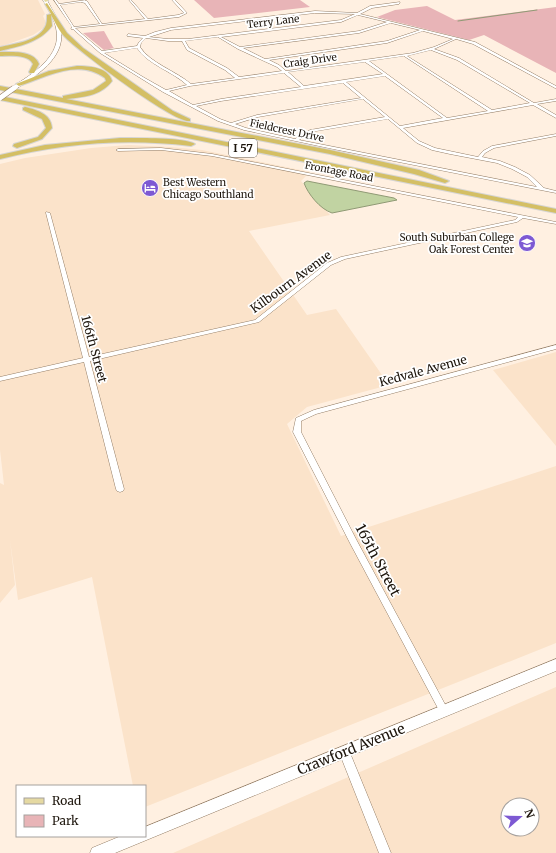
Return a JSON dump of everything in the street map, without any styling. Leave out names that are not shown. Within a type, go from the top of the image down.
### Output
[{"type":"highway","points":[[45,1],[65,34],[87,54],[171,112],[196,123],[230,132]]},
{"type":"highway","points":[[0,49],[28,41],[42,34],[49,26],[49,15]]},
{"type":"highway","points":[[0,54],[16,54],[32,58],[36,64],[32,72]]},
{"type":"highway","points":[[14,87],[41,74],[68,69],[96,70],[105,74],[109,79],[107,84],[102,88],[82,95],[59,97],[31,94]]},
{"type":"highway","points":[[0,88],[364,159],[445,181]]},
{"type":"highway","name":"I 57","points":[[0,93],[556,203]]},
{"type":"highway","name":"I 57","points":[[0,98],[556,211]]},
{"type":"highway","points":[[0,103],[445,192],[486,197]]},
{"type":"highway","points":[[0,149],[15,147],[40,138],[49,128],[48,120],[20,108]]},
{"type":"highway","points":[[0,157],[64,145],[124,140],[186,144],[240,152]]},
{"type":"main road","points":[[0,98],[32,72],[45,59],[54,43],[55,32],[45,1]]},
{"type":"main road","points":[[0,93],[14,87],[36,72],[50,59],[59,43],[60,32],[57,22],[45,1]]},
{"type":"main road","name":"Crawford Avenue","points":[[146,834],[556,665]]},
{"type":"main road","points":[[97,853],[137,837]]},
{"type":"street","name":"Fieldcrest Drive","points":[[55,0],[72,28],[101,52],[164,91],[214,118],[231,124],[296,140],[556,192]]},
{"type":"street","points":[[130,0],[147,19]]},
{"type":"street","points":[[72,28],[185,14],[185,12],[173,0]]},
{"type":"street","points":[[58,5],[83,1],[86,2],[101,24]]},
{"type":"street","name":"Terry Lane","points":[[128,35],[183,40],[218,36],[341,21],[371,7],[399,3]]},
{"type":"street","points":[[138,48],[139,43],[146,37],[166,30],[315,12],[340,12],[358,14],[457,38],[486,48],[556,87]]},
{"type":"street","points":[[203,20],[208,25]]},
{"type":"street","points":[[239,48],[359,32],[391,22]]},
{"type":"street","points":[[264,60],[387,42],[424,30]]},
{"type":"street","points":[[218,36],[239,48],[278,66],[303,87]]},
{"type":"street","name":"Craig Drive","points":[[164,91],[190,85],[404,55],[431,49],[457,38]]},
{"type":"street","points":[[183,40],[188,49],[226,69],[238,78]]},
{"type":"street","points":[[101,52],[138,48]]},
{"type":"street","points":[[138,48],[143,55],[178,75],[190,85]]},
{"type":"street","points":[[431,49],[458,59],[556,117]]},
{"type":"street","points":[[404,55],[491,111]]},
{"type":"street","points":[[365,60],[446,119]]},
{"type":"street","points":[[192,106],[221,100],[386,75]]},
{"type":"street","points":[[343,81],[418,142],[428,147],[502,162],[535,182],[542,189]]},
{"type":"street","points":[[231,124],[257,116],[365,98]]},
{"type":"street","points":[[400,127],[556,100]]},
{"type":"street","points":[[296,140],[310,131],[389,118]]},
{"type":"street","points":[[479,158],[484,152],[493,147],[556,135]]},
{"type":"street","name":"Frontage Road","points":[[118,150],[160,149],[212,155],[556,223]]},
{"type":"street","name":"166th Street","points":[[48,213],[120,489]]},
{"type":"street","name":"Kilbourn Avenue","points":[[0,379],[258,321],[329,264],[343,258],[518,221],[522,216]]},
{"type":"street","name":"Kedvale Avenue","points":[[298,420],[314,412],[556,347]]},
{"type":"street","name":"165th Street","points":[[298,420],[297,432],[444,711]]},
{"type":"street","points":[[344,752],[385,853]]},
{"type":"shaded area","points":[[0,0],[38,0],[45,14],[43,16],[46,23],[45,27],[33,35],[0,47]]},
{"type":"shaded area","points":[[128,145],[202,150],[310,172],[301,181],[330,215],[249,231],[307,315],[336,309],[389,385],[307,407],[287,424],[341,536],[556,466],[556,643],[146,807],[146,785],[133,785],[92,577],[18,600],[10,540],[15,585],[0,603],[0,483],[4,485],[0,450],[0,164],[25,158],[91,148]]},
{"type":"shaded area","points":[[307,181],[394,198],[397,200],[332,213],[319,205],[311,196],[304,183]]},
{"type":"shaded area","points":[[556,352],[556,446],[493,370]]},
{"type":"shaded area","points":[[556,687],[556,853],[173,853]]},
{"type":"green space","points":[[194,0],[300,0],[310,7],[214,18]]},
{"type":"green space","points":[[427,6],[455,20],[556,7],[556,73],[484,35],[469,40],[377,17],[395,10]]},
{"type":"green space","points":[[104,31],[114,48],[104,50],[83,33]]},
{"type":"waterway","points":[[458,21],[537,10]]},
{"type":"place","name":"Best Western Chicago Southland","points":[[150,188]]},
{"type":"place","name":"South Suburban College Oak Forest Center","points":[[527,243]]}]
